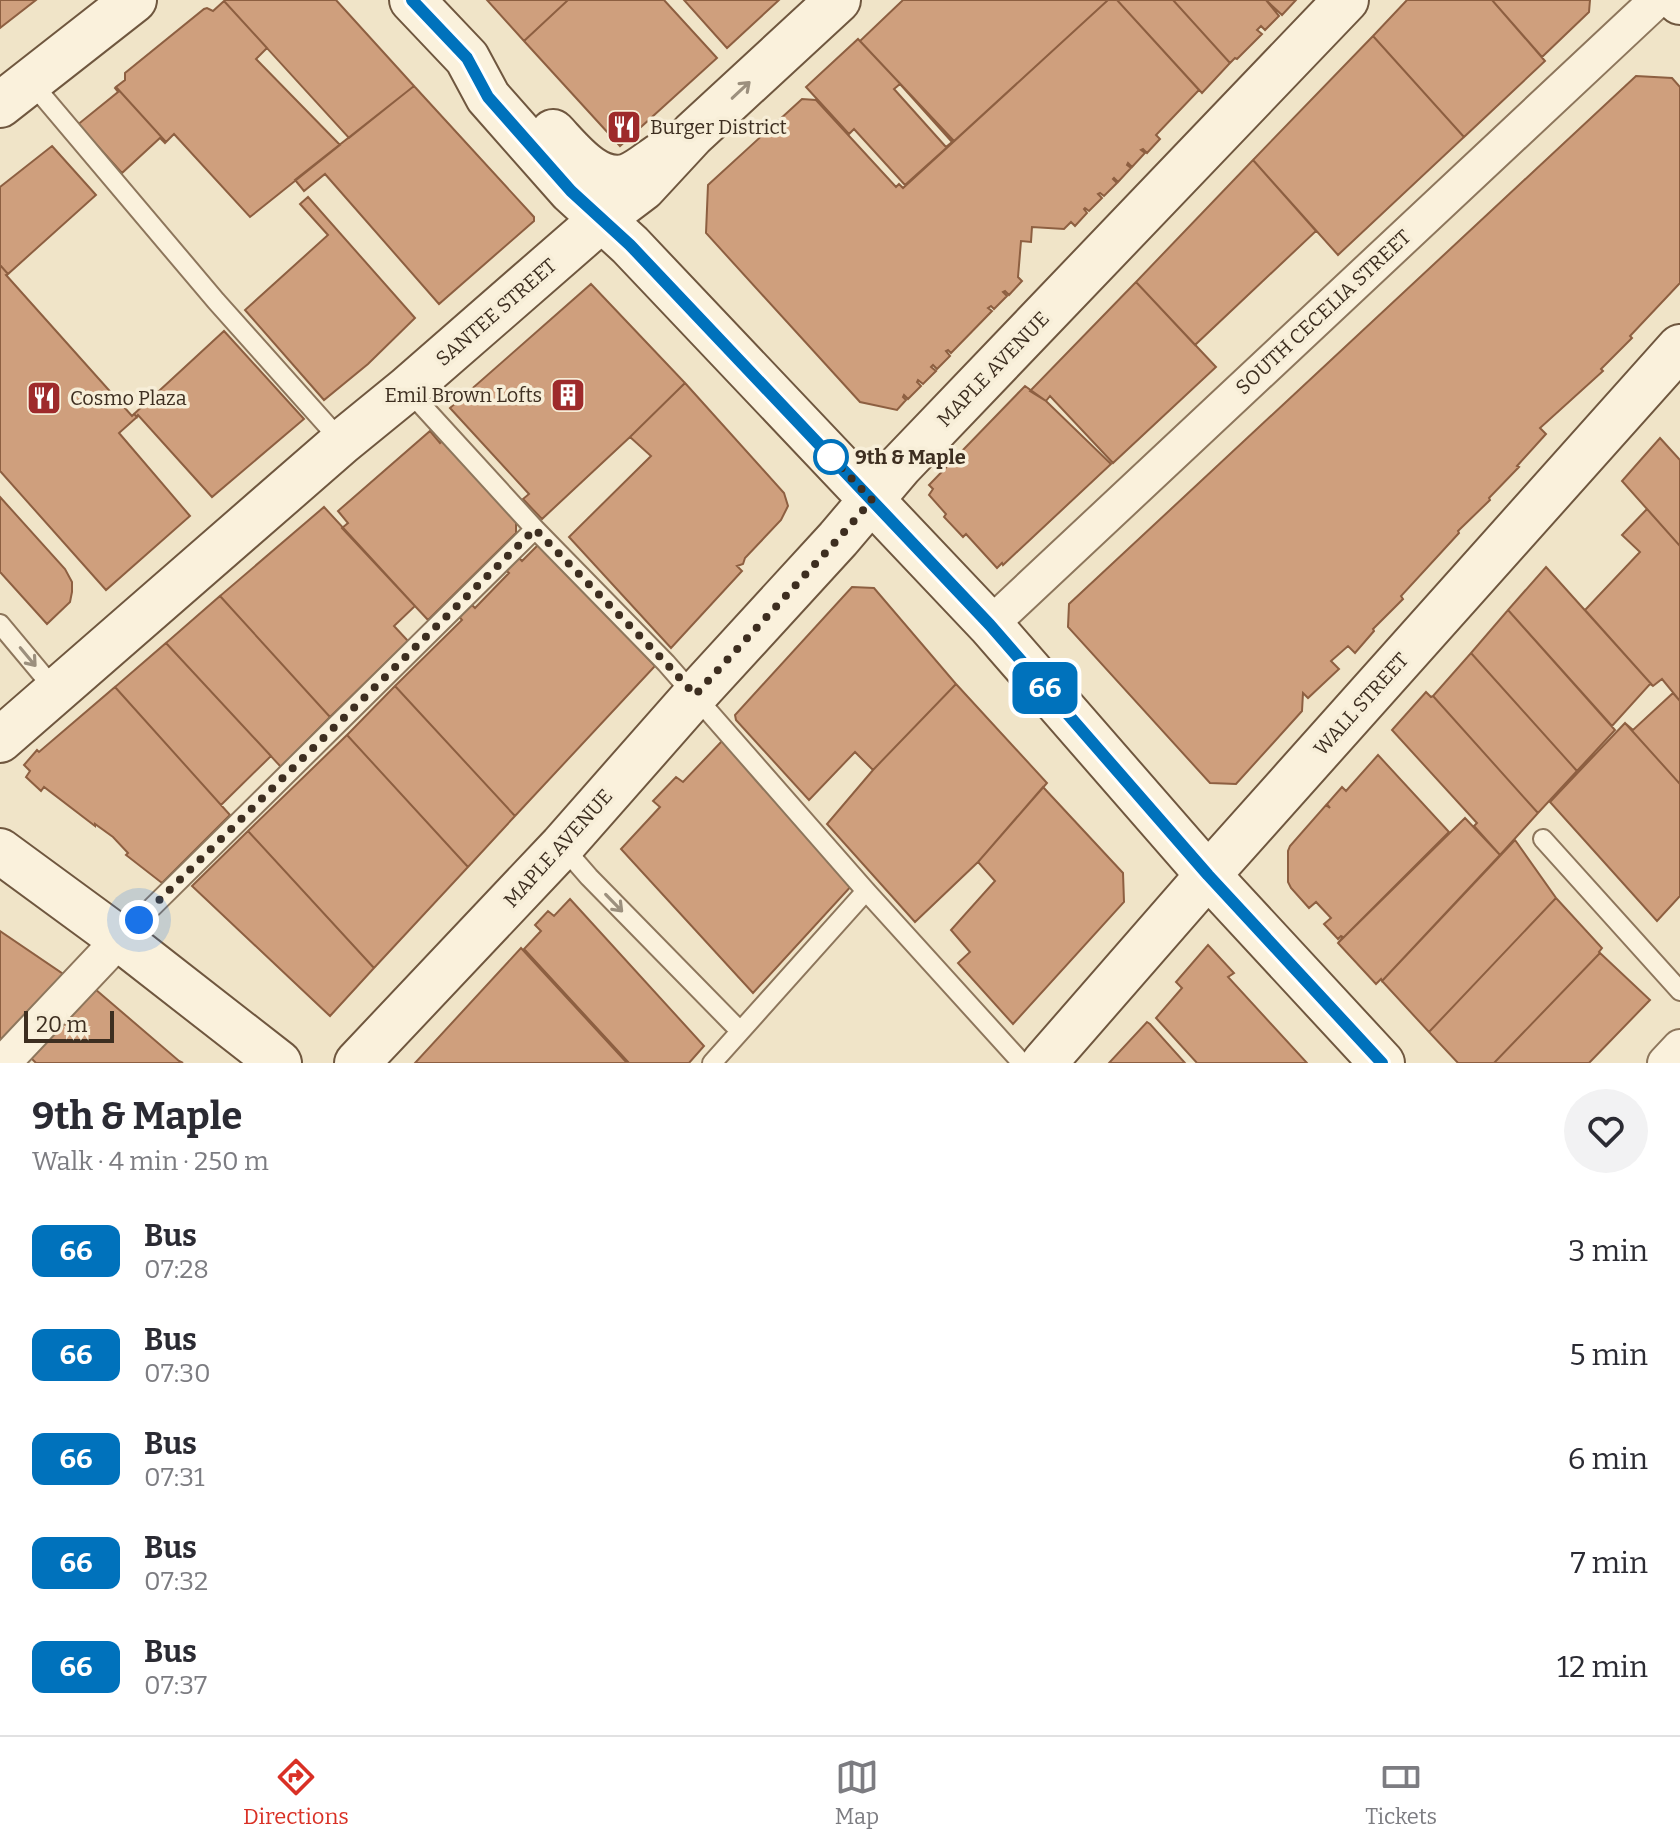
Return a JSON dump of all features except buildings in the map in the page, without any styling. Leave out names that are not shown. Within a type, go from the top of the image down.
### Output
[{"type":"street","points":[[15,93],[134,0]]},
{"type":"street","points":[[412,0],[467,58],[508,84],[595,172],[618,178],[631,175],[693,134]]},
{"type":"street","name":"SANTEE STREET","points":[[0,740],[342,442],[602,219],[643,188],[693,134],[838,0]]},
{"type":"street","name":"MAPLE AVENUE","points":[[357,1063],[562,846],[900,466],[1346,0]]},
{"type":"street","name":"SOUTH CECELIA STREET","points":[[990,625],[1657,0]]},
{"type":"street","points":[[467,58],[488,97],[571,191],[630,245],[990,625],[1208,875],[1382,1063]]},
{"type":"street","name":"WALL STREET","points":[[1044,1063],[1680,347]]},
{"type":"street","points":[[0,851],[120,939],[279,1063]]},
{"type":"street","points":[[3,1063],[120,939]]},
{"type":"street","points":[[1665,1063],[1680,1047]]},
{"type":"lane","points":[[15,93],[216,301],[342,442]]},
{"type":"lane","points":[[407,389],[535,529],[666,663],[1022,1063]]},
{"type":"lane","points":[[120,939],[535,529]]},
{"type":"lane","points":[[0,624],[56,691]]},
{"type":"lane","points":[[1543,839],[1680,991]]},
{"type":"lane","points":[[562,846],[740,1031]]},
{"type":"lane","points":[[712,1063],[866,891]]},
{"type":"bus line","name":"66","points":[[412,0],[467,58],[488,97],[571,191],[630,245],[990,625],[1208,875],[1382,1063]]},
{"type":"place","name":"Burger District","points":[[624,127]]},
{"type":"place","name":"Emil Brown Lofts","points":[[568,395]]},
{"type":"place","name":"Cosmo Plaza","points":[[44,398]]},
{"type":"place","name":"9th & Maple","points":[[831,457]]},
{"type":"route","points":[[139,920],[535,529],[695,695],[872,500],[831,457]]}]
